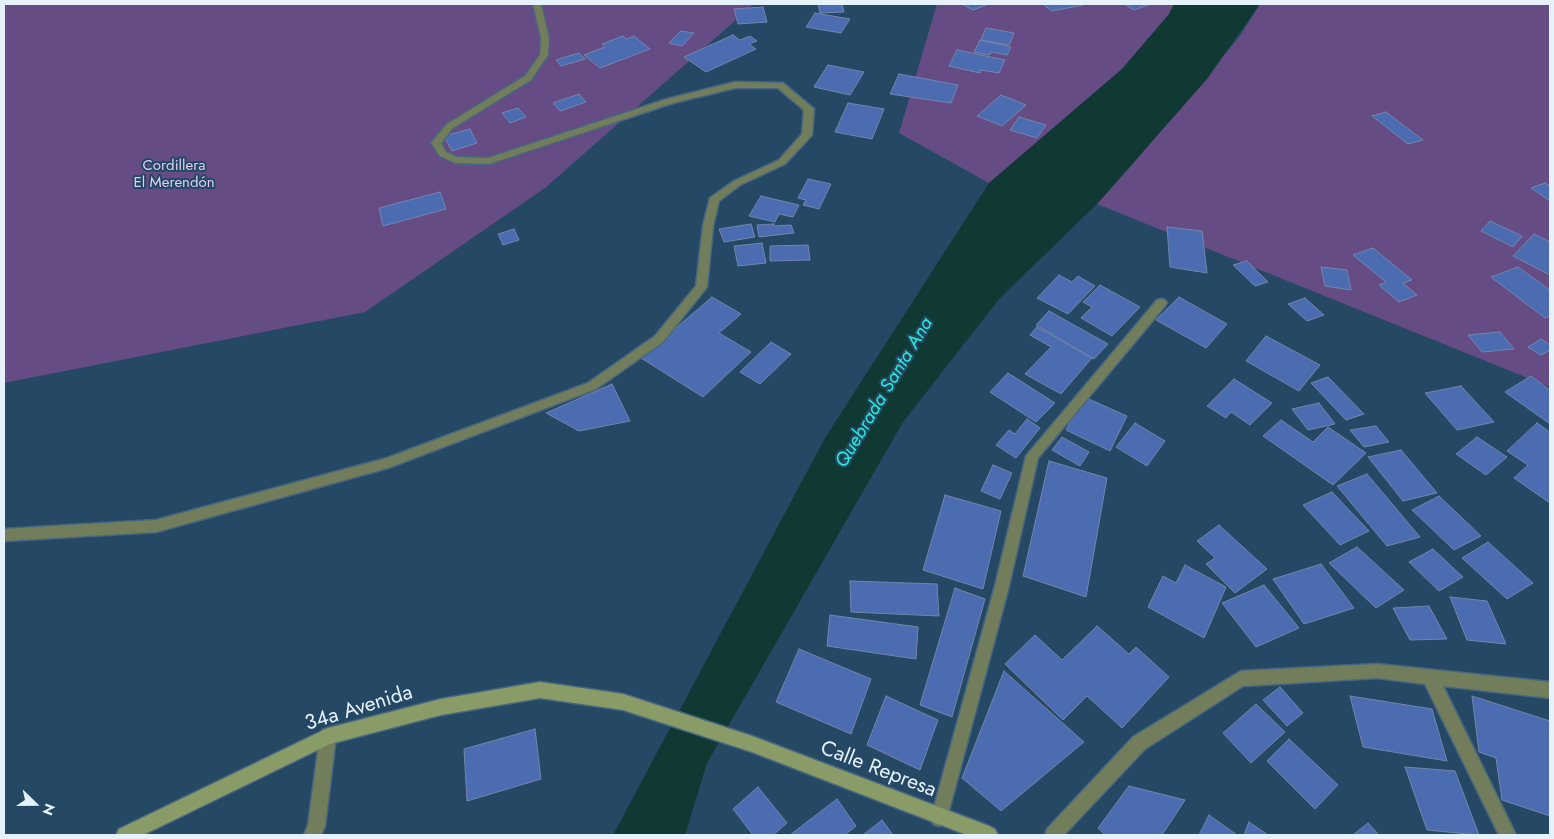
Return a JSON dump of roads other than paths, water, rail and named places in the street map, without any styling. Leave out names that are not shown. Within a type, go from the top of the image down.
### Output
[{"type":"street","points":[[4,535],[156,526],[388,463],[592,386],[659,339],[701,287],[708,226],[714,200],[737,183],[782,162],[807,136],[809,109],[780,85],[734,85],[670,101],[489,161],[454,160],[443,154],[436,142],[450,126],[528,78],[544,55],[544,38],[537,4]]},
{"type":"street","points":[[939,818],[1002,586],[1032,456],[1161,303]]},
{"type":"street","points":[[1053,835],[1139,743],[1241,678],[1377,671],[1432,679],[1550,690]]},
{"type":"street","points":[[1432,679],[1508,835]]},
{"type":"street","name":"34a Avenida","points":[[125,835],[328,736],[441,707],[540,690],[623,702],[752,744]]},
{"type":"street","points":[[312,835],[316,826],[328,736]]},
{"type":"street","name":"Calle Represa","points":[[752,744],[939,818],[989,835]]},
{"type":"water","name":"Quebrada Santa Ana","points":[[1174,4],[1260,4],[1207,79],[1097,204],[1000,298],[903,422],[707,763],[685,835],[613,835],[825,438],[989,183],[1122,69],[1169,14]]},
{"type":"park label","name":"Cordillera El Merendón","points":[[174,174]]}]
